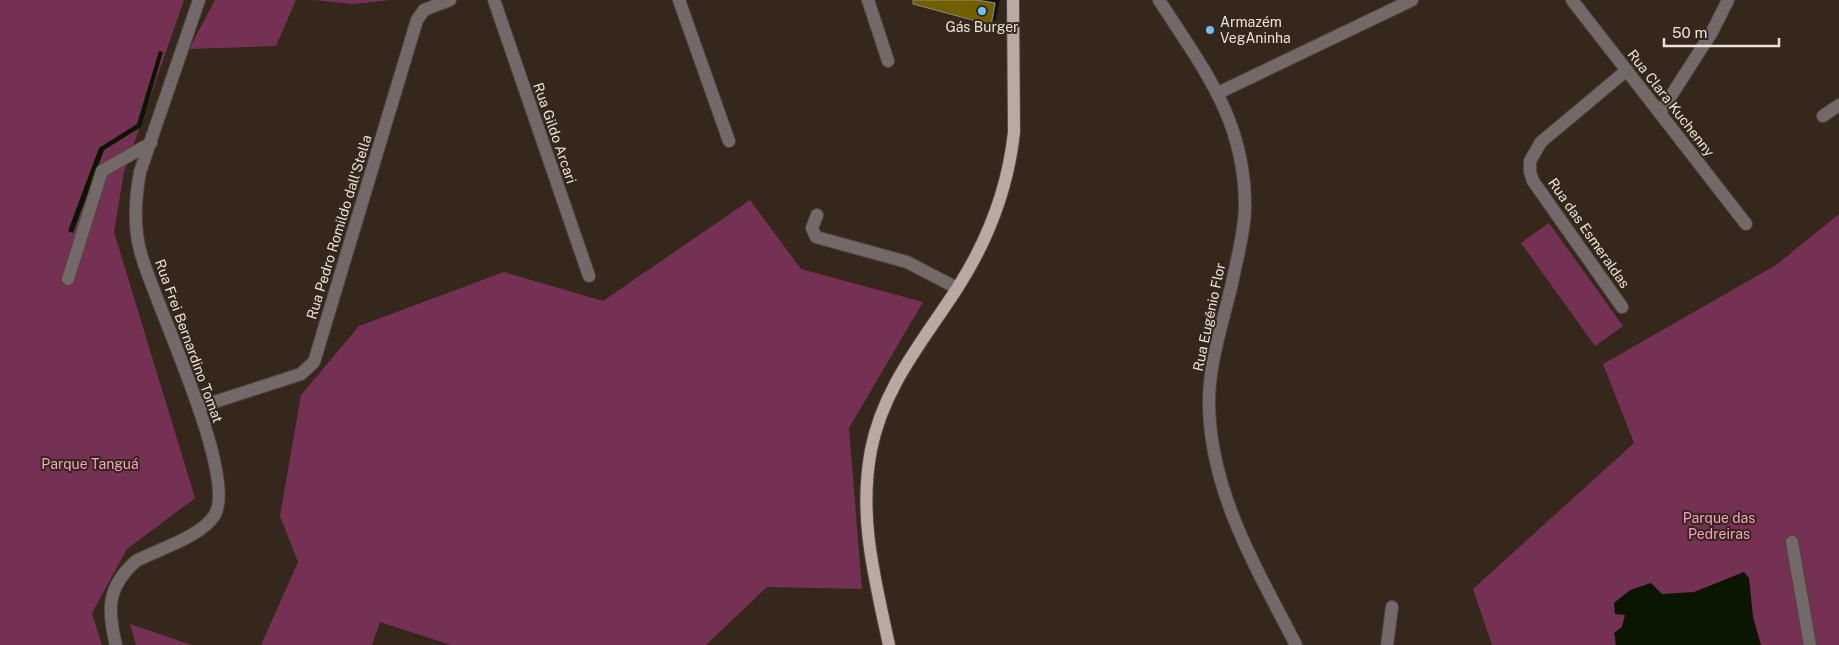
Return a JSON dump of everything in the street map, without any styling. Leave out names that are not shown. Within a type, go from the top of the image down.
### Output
[{"type":"main road","points":[[889,645],[868,544],[865,515],[871,449],[890,390],[957,288],[992,222],[1012,153],[1014,110],[1012,1]]},
{"type":"street","name":"Rua Frei Bernardino Tomat","points":[[116,645],[110,612],[111,598],[117,583],[126,570],[136,561],[208,524],[220,504],[218,480],[199,407],[140,253],[135,201],[140,172],[199,0]]},
{"type":"street","name":"Rua Pedro Romildo dall'Stella","points":[[199,407],[292,377],[309,368],[314,362],[417,20],[424,10],[450,0]]},
{"type":"street","name":"Rua Gildo Arcari","points":[[494,0],[589,276]]},
{"type":"street","points":[[679,0],[729,141]]},
{"type":"street","points":[[868,0],[888,61]]},
{"type":"street","name":"Rua Eugênio Flor","points":[[1159,0],[1218,93],[1232,125],[1240,155],[1245,210],[1241,240],[1212,373],[1209,404],[1211,436],[1217,472],[1228,505],[1248,552],[1296,645]]},
{"type":"street","points":[[1218,93],[1412,0]]},
{"type":"street","name":"Rua Clara Kuchenny","points":[[1572,0],[1746,224]]},
{"type":"street","points":[[1712,32],[1728,0]]},
{"type":"street","points":[[1660,113],[1712,32],[1737,0]]},
{"type":"street","name":"Rua das Esmeraldas","points":[[1622,307],[1533,181],[1530,161],[1541,142],[1626,70]]},
{"type":"street","points":[[1823,116],[1839,105]]},
{"type":"street","points":[[68,279],[102,172],[151,143]]},
{"type":"street","points":[[817,215],[812,228],[816,237],[907,262],[957,288]]},
{"type":"street","points":[[1792,542],[1810,645]]},
{"type":"street","points":[[1386,645],[1392,607]]},
{"type":"green space","name":"Parque Tanguá","points":[[0,0],[184,0],[124,172],[114,232],[195,498],[127,549],[92,613],[102,645],[0,645]]},
{"type":"green space","points":[[215,0],[296,0],[276,46],[189,49]]},
{"type":"green space","points":[[314,0],[391,0],[352,4]]},
{"type":"green space","points":[[750,200],[801,269],[923,302],[849,428],[862,589],[767,587],[706,645],[451,645],[380,622],[372,645],[261,645],[298,562],[280,516],[301,395],[359,326],[504,272],[603,301]]},
{"type":"green space","name":"Parque das Pedreiras","points":[[1839,214],[1839,645],[1492,645],[1473,589],[1634,443],[1603,364],[1776,265]]},
{"type":"green space","points":[[1549,223],[1623,326],[1595,346],[1521,243]]},
{"type":"green space","points":[[130,624],[192,645],[136,645]]},
{"type":"shaded area","points":[[159,51],[163,52],[141,127],[104,150],[73,233],[68,231],[99,148],[137,124]]},
{"type":"shaded area","points":[[1744,572],[1749,578],[1753,617],[1761,645],[1616,645],[1614,633],[1622,627],[1625,615],[1615,614],[1614,603],[1630,590],[1651,583],[1662,594],[1694,592]]},
{"type":"building","points":[[913,0],[976,0],[995,3],[991,25],[913,4]]},
{"type":"place","name":"Gás Burger","points":[[982,11]]},
{"type":"place","name":"Armazém VegAninha","points":[[1210,30]]}]
